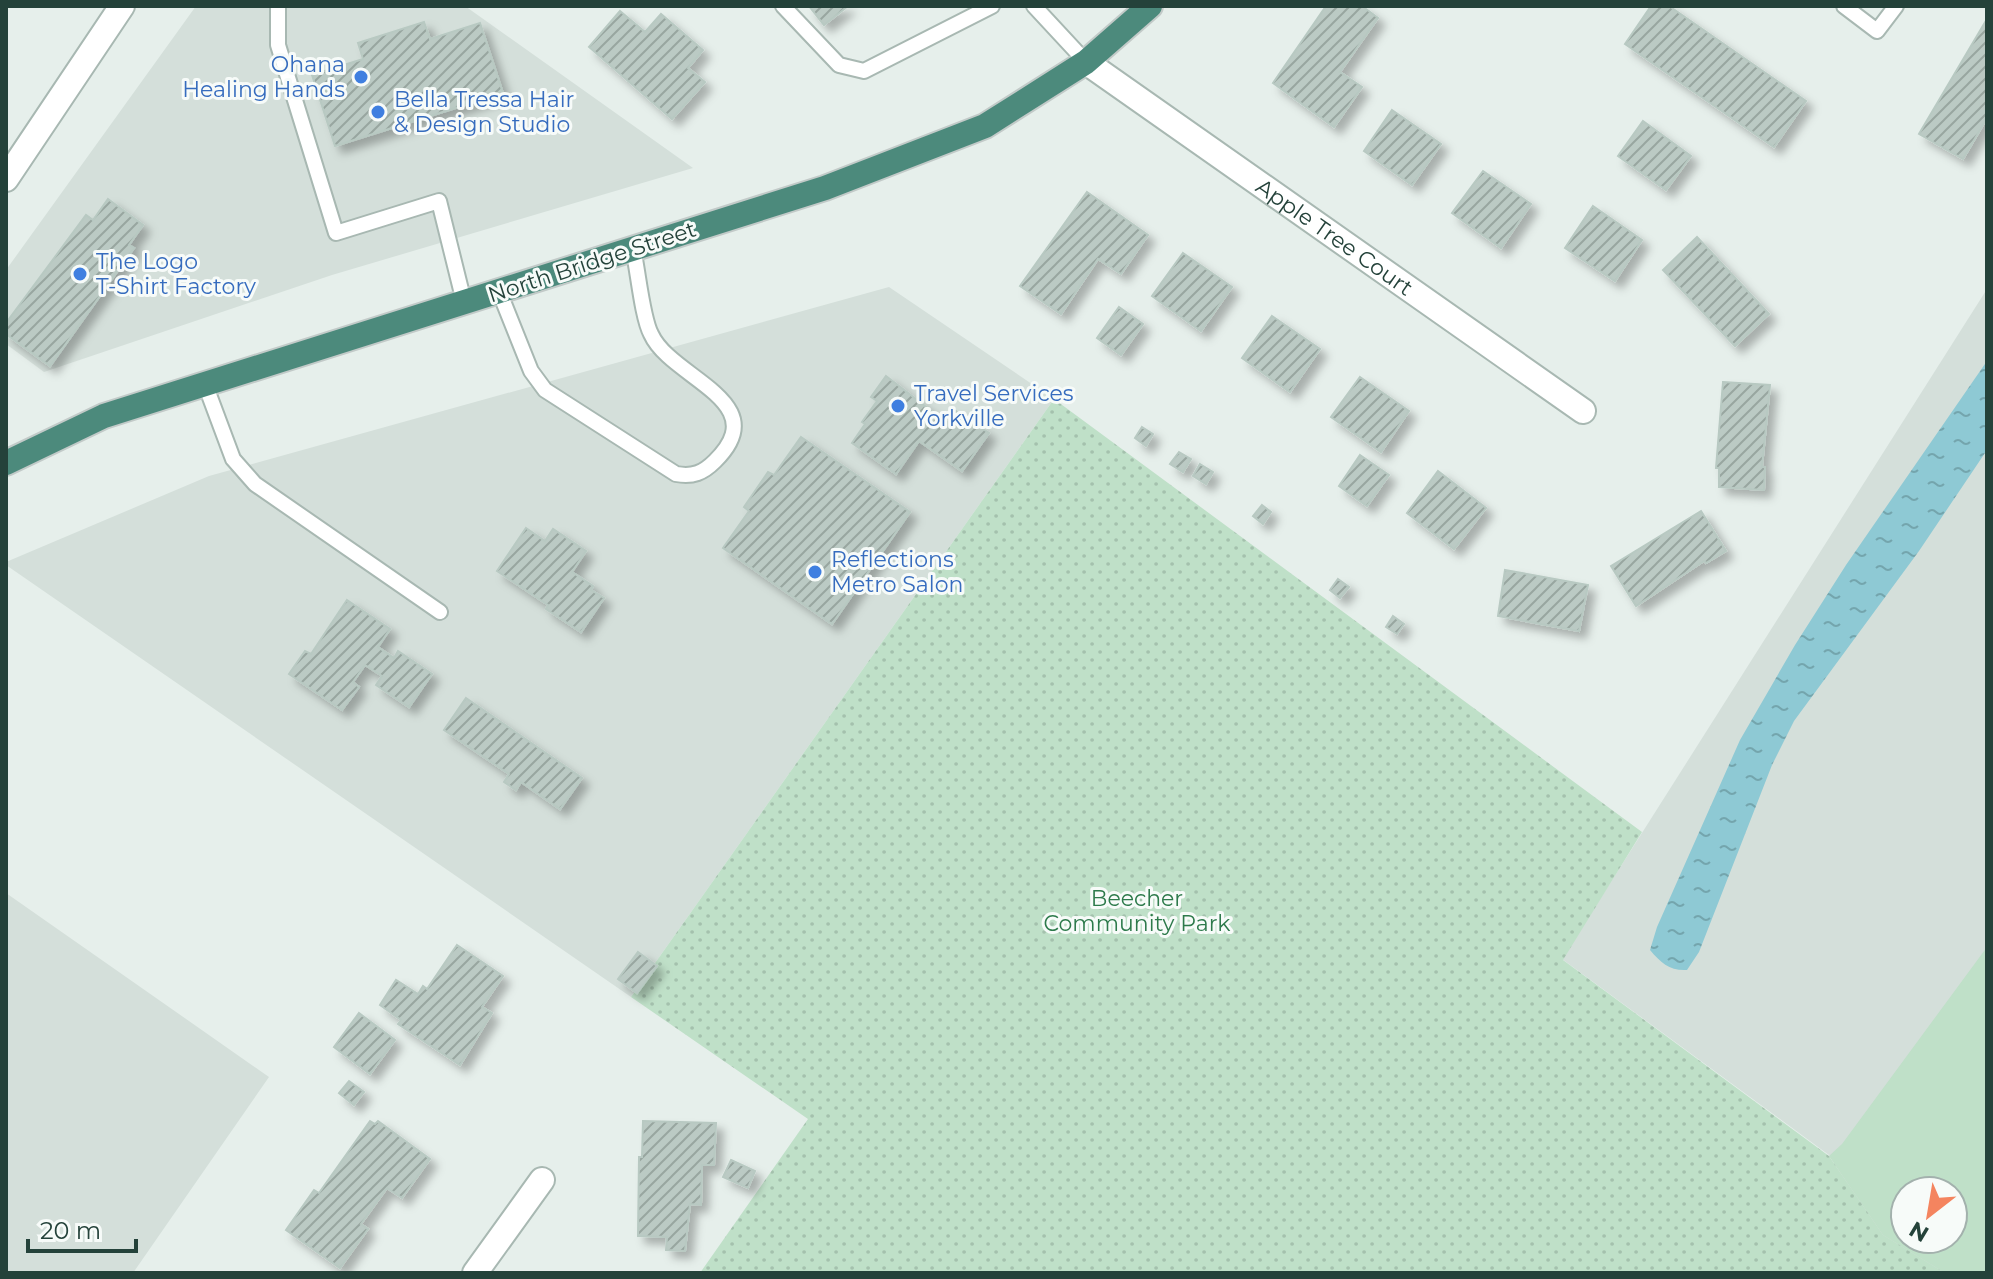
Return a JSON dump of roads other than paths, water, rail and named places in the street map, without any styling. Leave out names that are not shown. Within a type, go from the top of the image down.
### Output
[{"type":"highway","name":"North Bridge Street","points":[[6,463],[104,416],[825,188],[985,126],[1086,62],[1150,6]]},
{"type":"street","points":[[6,179],[120,7]]},
{"type":"street","name":"Apple Tree Court","points":[[1086,62],[1583,411]]},
{"type":"street","points":[[475,1273],[542,1180]]},
{"type":"lane","points":[[278,6],[278,45],[336,233],[439,201],[464,302]]},
{"type":"lane","points":[[783,6],[839,65],[864,71],[992,6]]},
{"type":"lane","points":[[1034,6],[1086,62]]},
{"type":"lane","points":[[1844,6],[1877,31],[1896,6]]},
{"type":"lane","points":[[499,291],[531,371],[545,390],[676,474],[691,477],[708,468],[724,452],[733,433],[733,416],[722,399],[663,353],[650,334],[633,249]]},
{"type":"lane","points":[[205,384],[233,459],[255,484],[440,612]]},
{"type":"water","points":[[1987,361],[1987,450],[1919,551],[1794,721],[1772,765],[1699,952],[1687,970],[1666,965],[1650,950],[1657,927],[1740,740],[1846,565]]},
{"type":"place","name":"Ohana Healing Hands","points":[[361,77]]},
{"type":"place","name":"Bella Tressa Hair & Design Studio","points":[[378,112]]},
{"type":"place","name":"The Logo T-Shirt Factory","points":[[80,274]]},
{"type":"place","name":"Travel Services Yorkville","points":[[898,406]]},
{"type":"place","name":"Reflections Metro Salon","points":[[815,572]]},
{"type":"park label","name":"Beecher Community Park","points":[[1137,910]]}]
